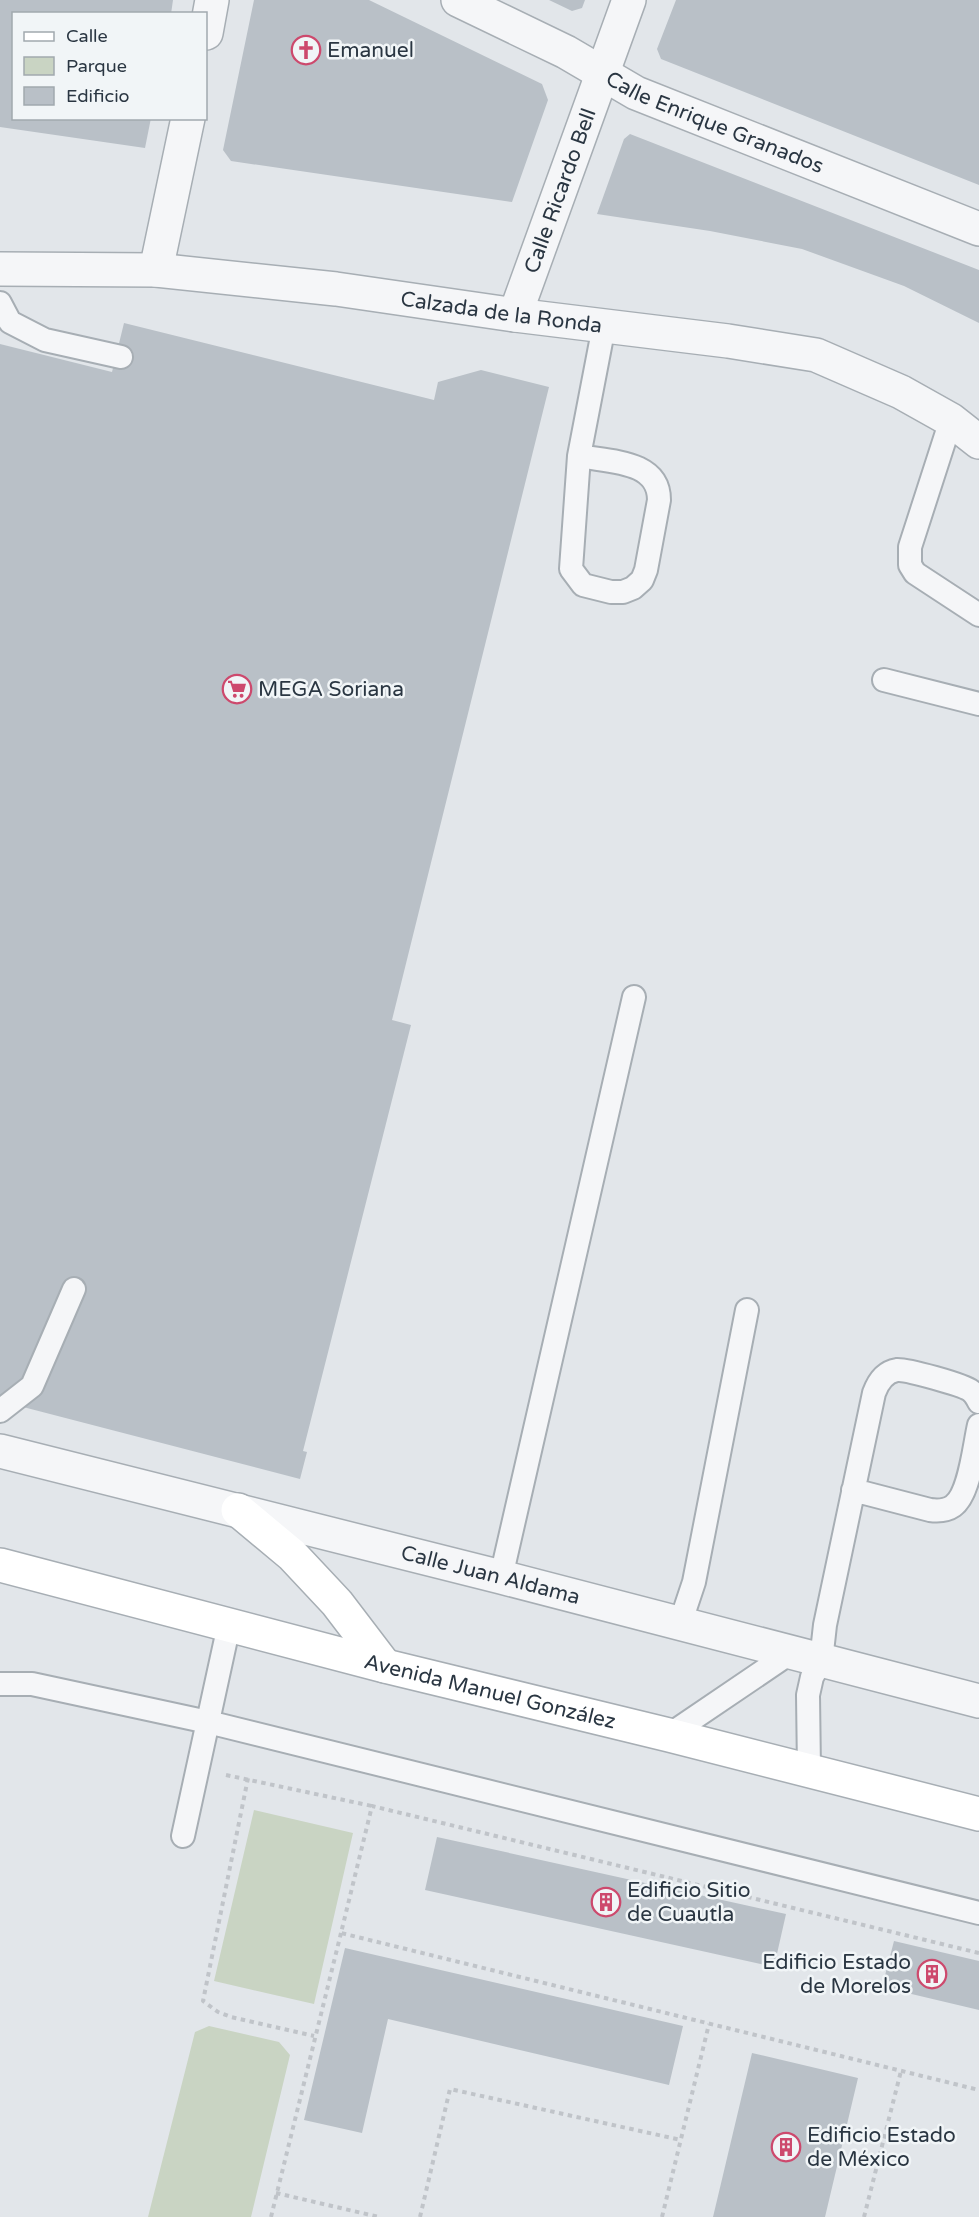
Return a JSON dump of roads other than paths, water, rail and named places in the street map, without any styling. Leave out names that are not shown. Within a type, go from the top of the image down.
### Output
[{"type":"main road","points":[[238,1510],[292,1555],[338,1603],[385,1666]]},
{"type":"main road","name":"Avenida Manuel González","points":[[0,1565],[385,1666],[979,1814]]},
{"type":"street","points":[[207,28],[212,0]]},
{"type":"street","name":"Calle Enrique Granados","points":[[458,0],[566,52],[636,93],[979,228]]},
{"type":"street","name":"Calle Ricardo Bell","points":[[515,315],[629,0]]},
{"type":"street","points":[[156,270],[188,120]]},
{"type":"street","name":"Calzada de la Ronda","points":[[0,269],[156,270],[336,290],[515,315],[728,340],[816,356],[901,392],[951,420],[979,442]]},
{"type":"street","name":"Calle Juan Aldama","points":[[0,1452],[238,1510],[979,1701]]},
{"type":"lane","points":[[0,303],[10,322],[45,340],[121,357]]},
{"type":"lane","points":[[579,456],[647,472],[655,479],[659,489],[646,570],[642,580],[633,588],[623,592],[592,589],[583,585],[571,569],[579,456],[604,326]]},
{"type":"lane","points":[[951,420],[910,547],[910,565],[922,580],[979,615]]},
{"type":"lane","points":[[884,680],[979,704]]},
{"type":"lane","points":[[501,1577],[634,997]]},
{"type":"lane","points":[[0,1412],[32,1386],[74,1288]]},
{"type":"lane","points":[[680,1624],[694,1582],[747,1310]]},
{"type":"lane","points":[[669,1735],[806,1657],[825,1625],[878,1382],[886,1374],[897,1370],[908,1371],[961,1386],[970,1390],[979,1402]]},
{"type":"lane","points":[[854,1490],[930,1510],[941,1511],[951,1507],[960,1499],[964,1489],[979,1425]]},
{"type":"lane","points":[[183,1836],[229,1625]]},
{"type":"lane","points":[[806,1657],[812,1677],[808,1695],[809,1770]]},
{"type":"lane","points":[[0,1684],[32,1684],[208,1722],[979,1913]]},
{"type":"place","name":"Emanuel","points":[[306,50]]},
{"type":"place","name":"MEGA Soriana","points":[[237,689]]},
{"type":"place","name":"Edificio Sitio de Cuautla","points":[[606,1902]]},
{"type":"place","name":"Edificio Estado de Morelos","points":[[932,1974]]},
{"type":"place","name":"Edificio Estado de México","points":[[786,2147]]}]
